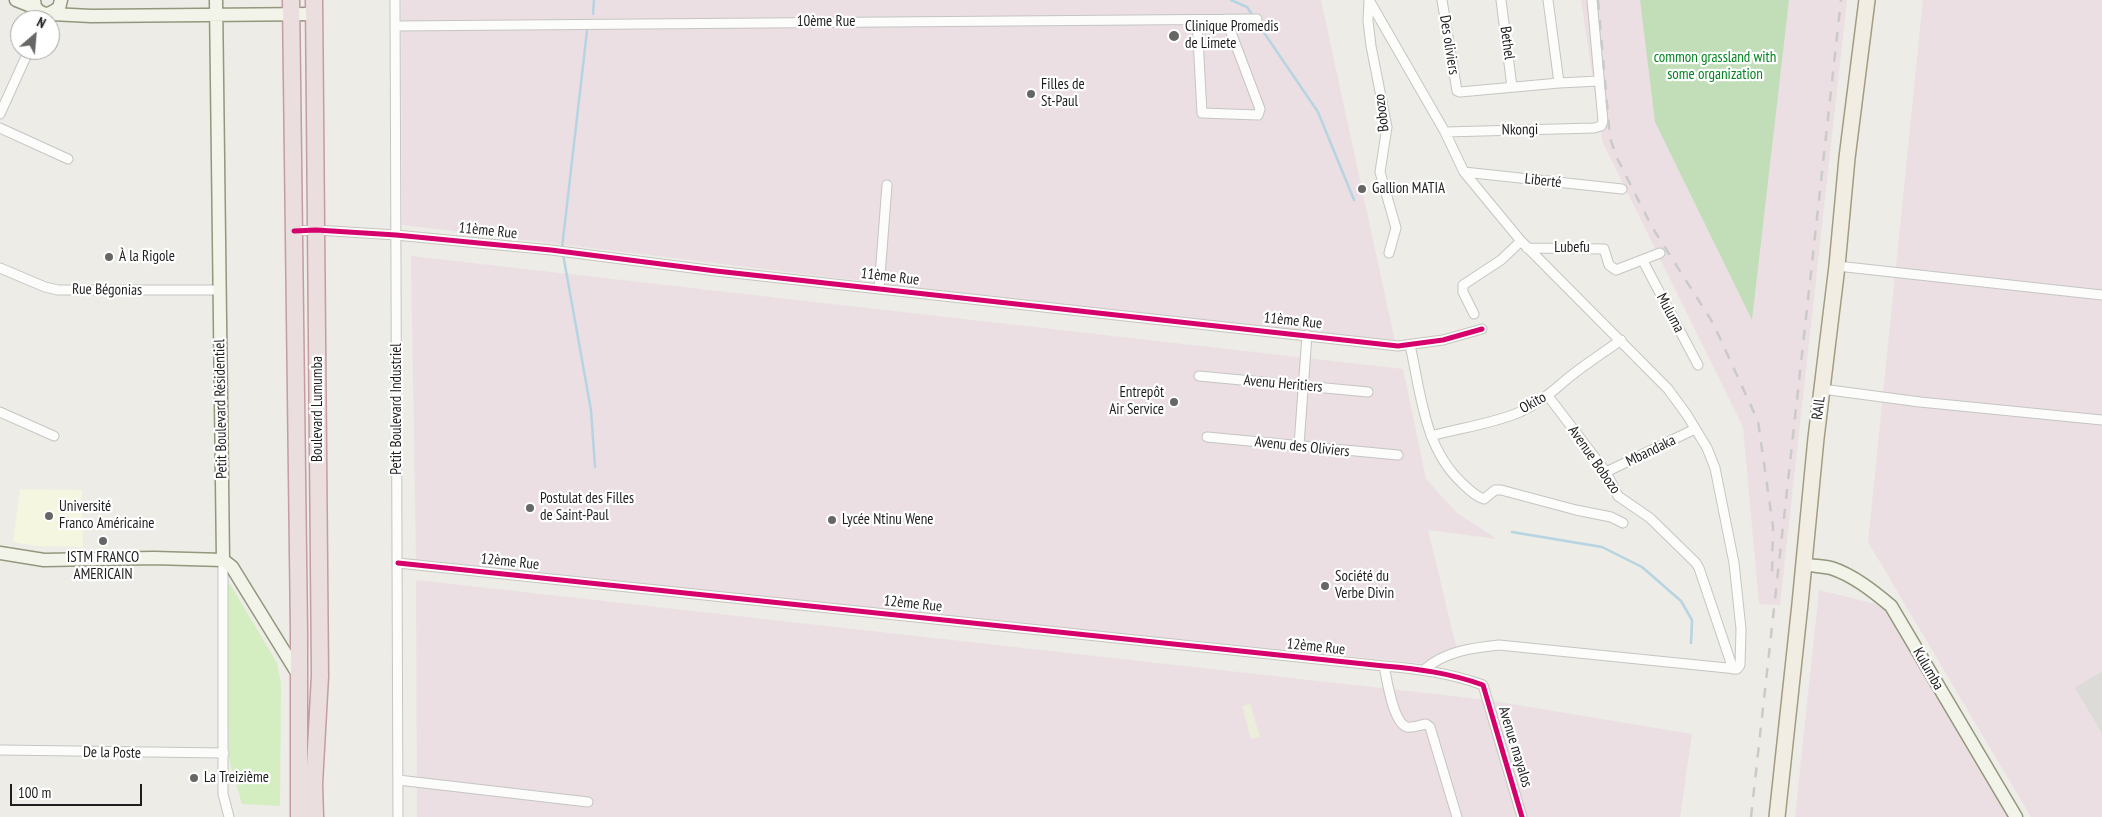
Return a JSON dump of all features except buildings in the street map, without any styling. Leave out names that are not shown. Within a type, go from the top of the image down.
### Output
[{"type":"highway","name":"Boulevard Lumumba","points":[[291,7],[299,632],[299,817]]},
{"type":"highway","name":"Boulevard Lumumba","points":[[314,7],[320,676],[314,784],[315,817]]},
{"type":"main road","name":"RAIL","points":[[1777,817],[1847,158],[1866,0]]},
{"type":"street","points":[[16,0],[39,10]]},
{"type":"street","points":[[47,10],[59,8],[61,0]]},
{"type":"street","name":"Petit Boulevard Résidentiel","points":[[216,0],[223,560],[223,794],[229,817]]},
{"type":"street","name":"Petit Boulevard Industriel","points":[[395,0],[398,817]]},
{"type":"street","points":[[1369,0],[1445,132],[1464,172],[1524,245],[1668,389],[1695,429],[1715,468],[1734,563],[1741,629],[1740,665],[1735,669],[1499,645],[1464,649],[1438,660],[1425,669]]},
{"type":"street","name":"Bobozo","points":[[1369,0],[1368,21],[1371,46],[1387,127],[1380,172],[1396,228],[1389,253]]},
{"type":"street","name":"Des oliviers","points":[[1442,0],[1457,91],[1512,87]]},
{"type":"street","name":"Bethel","points":[[1501,0],[1512,87]]},
{"type":"street","points":[[1548,0],[1559,83]]},
{"type":"street","points":[[1512,87],[1599,81],[1592,0]]},
{"type":"street","points":[[60,13],[91,16],[217,15],[291,7],[314,7]]},
{"type":"street","points":[[1197,20],[1202,114],[1258,115],[1260,109],[1226,19]]},
{"type":"street","name":"10ème Rue","points":[[396,26],[1257,19]]},
{"type":"street","points":[[0,114],[24,60]]},
{"type":"street","name":"Nkongi","points":[[1445,132],[1594,128],[1601,126],[1603,121],[1599,81]]},
{"type":"street","points":[[0,128],[68,159]]},
{"type":"street","name":"Liberté","points":[[1464,172],[1622,189]]},
{"type":"street","points":[[879,289],[887,185]]},
{"type":"street","name":"11ème Rue","points":[[294,231],[316,230],[396,235],[551,250],[879,289],[1398,346],[1443,340],[1482,329]]},
{"type":"street","points":[[1474,314],[1463,292],[1463,285],[1524,245]]},
{"type":"street","name":"Lubefu","points":[[1524,245],[1604,248],[1610,265],[1616,270],[1660,253]]},
{"type":"street","name":"Muluma","points":[[1643,261],[1698,365]]},
{"type":"street","points":[[1837,266],[2102,295]]},
{"type":"street","name":"Rue Bégonias","points":[[0,268],[45,287],[58,290],[219,290]]},
{"type":"street","points":[[1299,445],[1307,335]]},
{"type":"street","name":"Okito","points":[[1431,436],[1519,412],[1548,396],[1620,340]]},
{"type":"street","points":[[1410,345],[1431,436]]},
{"type":"street","name":"Avenu Heritiers","points":[[1199,376],[1368,392]]},
{"type":"street","points":[[1822,389],[1920,402],[2102,420]]},
{"type":"street","name":"Avenue Bobozo","points":[[1548,396],[1606,472],[1618,496],[1650,518],[1675,540],[1699,568],[1735,669]]},
{"type":"street","points":[[0,412],[54,436]]},
{"type":"street","name":"Mbandaka","points":[[1606,472],[1695,429]]},
{"type":"street","name":"Avenue Bobozo","points":[[1431,436],[1439,455],[1449,471],[1480,498],[1487,498],[1495,490],[1501,490],[1576,510],[1611,517],[1623,523]]},
{"type":"street","name":"Avenu des Oliviers","points":[[1207,437],[1299,445],[1347,452],[1398,455]]},
{"type":"street","points":[[0,553],[44,560],[154,558],[223,560],[228,562],[298,674]]},
{"type":"street","name":"12ème Rue","points":[[398,564],[1425,669],[1464,678],[1483,685]]},
{"type":"street","name":"Kulumba","points":[[1803,564],[1830,568],[1850,577],[1874,592],[1891,606],[2016,817]]},
{"type":"street","points":[[1384,666],[1396,717],[1401,724],[1410,728],[1426,724],[1430,727],[1457,817]]},
{"type":"street","name":"Avenue mayalos","points":[[1483,685],[1522,817]]},
{"type":"street","name":"De la Poste","points":[[0,750],[224,753]]},
{"type":"street","points":[[398,780],[588,802]]},
{"type":"shaded area","points":[[401,0],[1321,0],[1396,346],[402,225]]},
{"type":"shaded area","points":[[1581,0],[1847,0],[1780,605],[1759,604],[1743,427],[1602,141]]},
{"type":"shaded area","points":[[1923,0],[2102,0],[2102,671],[2075,688],[2102,734],[2102,817],[2031,817],[1868,542]]},
{"type":"shaded area","points":[[411,256],[1403,369],[1426,479],[1457,513],[1497,539],[1428,530],[1458,654],[1427,664],[416,563]]},
{"type":"shaded area","name":"Université Franco Américaine","points":[[20,489],[82,490],[83,547],[36,546],[13,542]]},
{"type":"shaded area","points":[[416,580],[1488,700],[1692,734],[1680,817],[417,817]]},
{"type":"shaded area","points":[[1819,590],[1888,607],[2011,817],[1795,817]]},
{"type":"shaded area","points":[[2102,671],[2102,734],[2074,687]]},
{"type":"shaded area","points":[[1250,704],[1260,737],[1251,739],[1242,706]]},
{"type":"green space","name":"common grassland with some organization","points":[[1640,0],[1789,0],[1752,320],[1655,122]]},
{"type":"green space","points":[[225,584],[230,584],[277,663],[281,684],[280,806],[242,804],[229,759]]},
{"type":"waterway","points":[[593,14],[594,0]]},
{"type":"waterway","points":[[1231,0],[1247,7],[1253,16]]},
{"type":"waterway","points":[[1256,21],[1318,112],[1354,200]]},
{"type":"waterway","points":[[562,248],[587,31]]},
{"type":"waterway","points":[[563,254],[591,410],[595,467]]},
{"type":"waterway","points":[[1512,532],[1602,547],[1642,567],[1681,601],[1692,620],[1691,643]]},
{"type":"railway","points":[[1598,0],[1610,138],[1617,158],[1652,227],[1713,323],[1758,421],[1773,527],[1772,576]]},
{"type":"railway","points":[[1751,817],[1841,0]]},
{"type":"cycle path","points":[[294,231],[316,230],[396,235],[551,250],[716,271],[1398,346],[1443,340],[1482,329]]},
{"type":"cycle path","points":[[398,563],[1397,667],[1446,675],[1483,685],[1522,817]]},
{"type":"place","name":"Clinique Promedis de Limete","points":[[1174,36]]},
{"type":"place","name":"Filles de St-Paul","points":[[1031,94]]},
{"type":"place","name":"Gallion MATIA","points":[[1362,189]]},
{"type":"place","name":"À la Rigole","points":[[109,257]]},
{"type":"place","name":"Entrepôt Air Service","points":[[1174,402]]},
{"type":"place","name":"Postulat des Filles de Saint-Paul","points":[[530,508]]},
{"type":"place","name":"Université Franco Américaine","points":[[49,516]]},
{"type":"place","name":"Lycée Ntinu Wene","points":[[832,520]]},
{"type":"place","name":"ISTM FRANCO AMERICAIN","points":[[103,541]]},
{"type":"place","name":"Société du Verbe Divin","points":[[1325,586]]},
{"type":"place","name":"La Treizième","points":[[194,778]]}]
